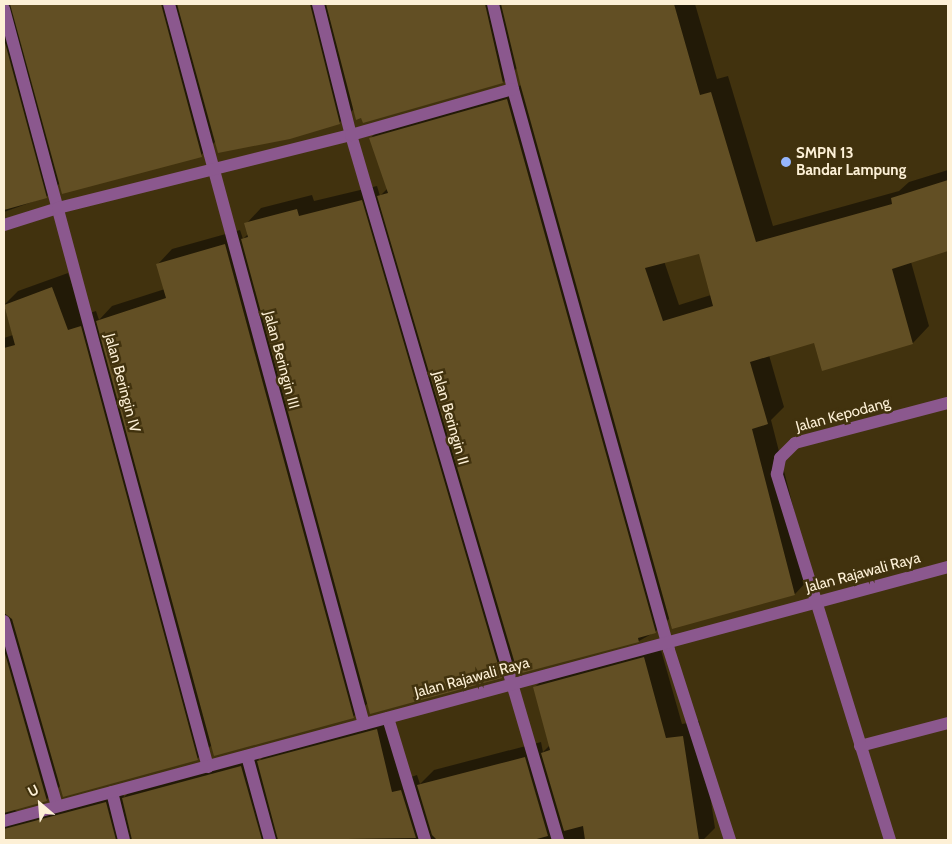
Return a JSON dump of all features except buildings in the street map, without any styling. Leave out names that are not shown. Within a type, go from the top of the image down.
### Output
[{"type":"street","name":"Jalan Beringin III","points":[[169,4],[364,724]]},
{"type":"street","name":"Jalan Beringin II","points":[[318,4],[351,135],[510,685],[558,840]]},
{"type":"street","points":[[493,4],[513,89],[667,643],[730,840]]},
{"type":"street","name":"Jalan Beringin IV","points":[[4,9],[208,766]]},
{"type":"street","points":[[4,226],[58,208],[212,167],[351,135],[513,89]]},
{"type":"street","name":"Jalan Kepodang","points":[[890,840],[815,603],[777,474],[780,458],[795,443],[948,403]]},
{"type":"street","name":"Jalan Rajawali Raya","points":[[4,821],[948,567]]},
{"type":"street","points":[[4,621],[57,806]]},
{"type":"street","points":[[388,718],[425,840]]},
{"type":"street","points":[[860,746],[948,723]]},
{"type":"street","points":[[247,756],[270,840]]},
{"type":"street","points":[[112,792],[124,840]]},
{"type":"place","name":"SMPN 13 Bandar Lampung","points":[[786,162]]}]
